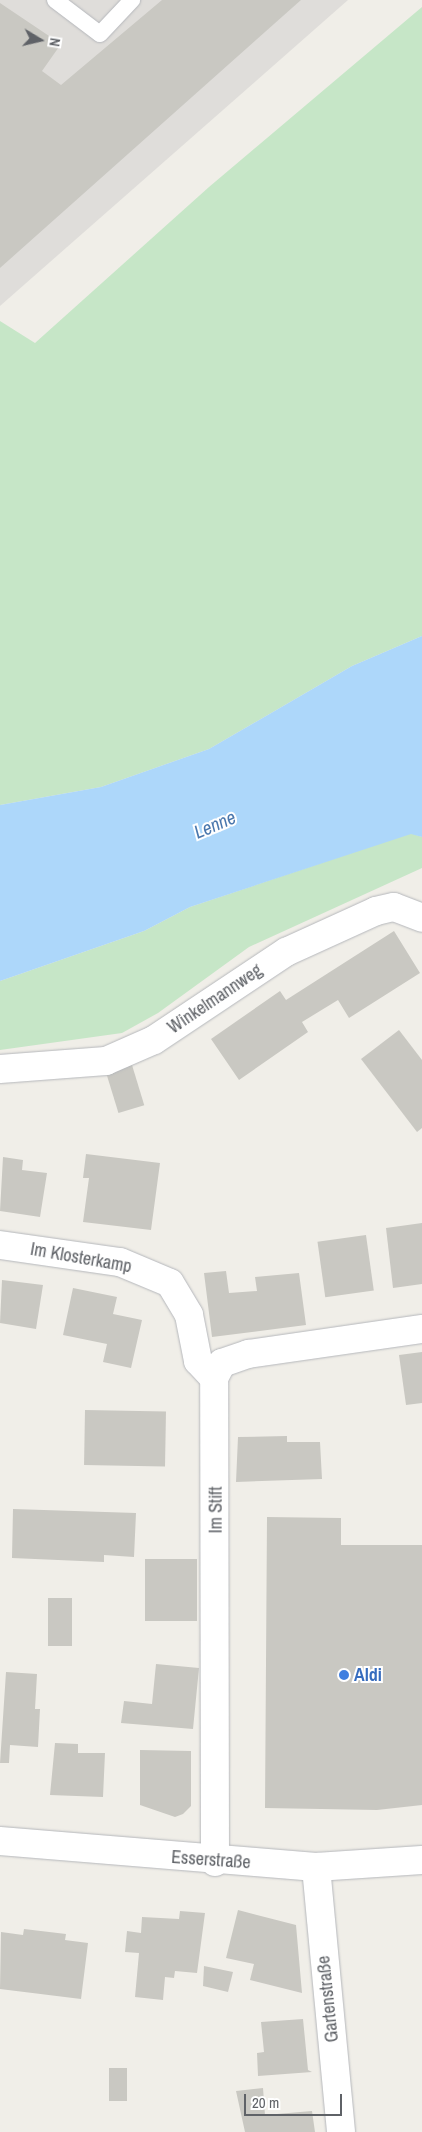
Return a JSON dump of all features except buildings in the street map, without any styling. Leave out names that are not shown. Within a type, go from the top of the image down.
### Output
[{"type":"street","name":"Winkelmannweg","points":[[0,1069],[106,1061],[154,1040],[286,952],[376,911],[394,907],[422,918]]},
{"type":"street","name":"Im Klosterkamp","points":[[0,1244],[120,1262],[170,1283],[189,1315],[198,1361],[214,1378]]},
{"type":"street","points":[[214,1378],[222,1363],[248,1354],[422,1329]]},
{"type":"street","name":"Im Stift","points":[[214,1378],[215,1862]]},
{"type":"street","name":"Esserstraße","points":[[0,1841],[215,1862],[316,1867],[422,1860]]},
{"type":"street","name":"Gartenstraße","points":[[316,1867],[341,2132]]},
{"type":"lane","points":[[55,0],[100,34],[132,0]]},
{"type":"shaded area","points":[[0,0],[348,0],[0,306]]},
{"type":"green space","points":[[422,7],[422,636],[352,666],[209,749],[101,787],[0,805],[0,321],[35,343],[209,187]]},
{"type":"green space","points":[[411,833],[422,837],[422,868],[249,947],[158,1013],[122,1033],[0,1050],[0,981],[144,931],[190,907]]},
{"type":"water","name":"Lenne","points":[[422,636],[422,837],[411,834],[190,907],[144,931],[0,981],[0,805],[101,787],[209,749],[352,666]]},
{"type":"place","name":"Aldi","points":[[344,1675]]}]
